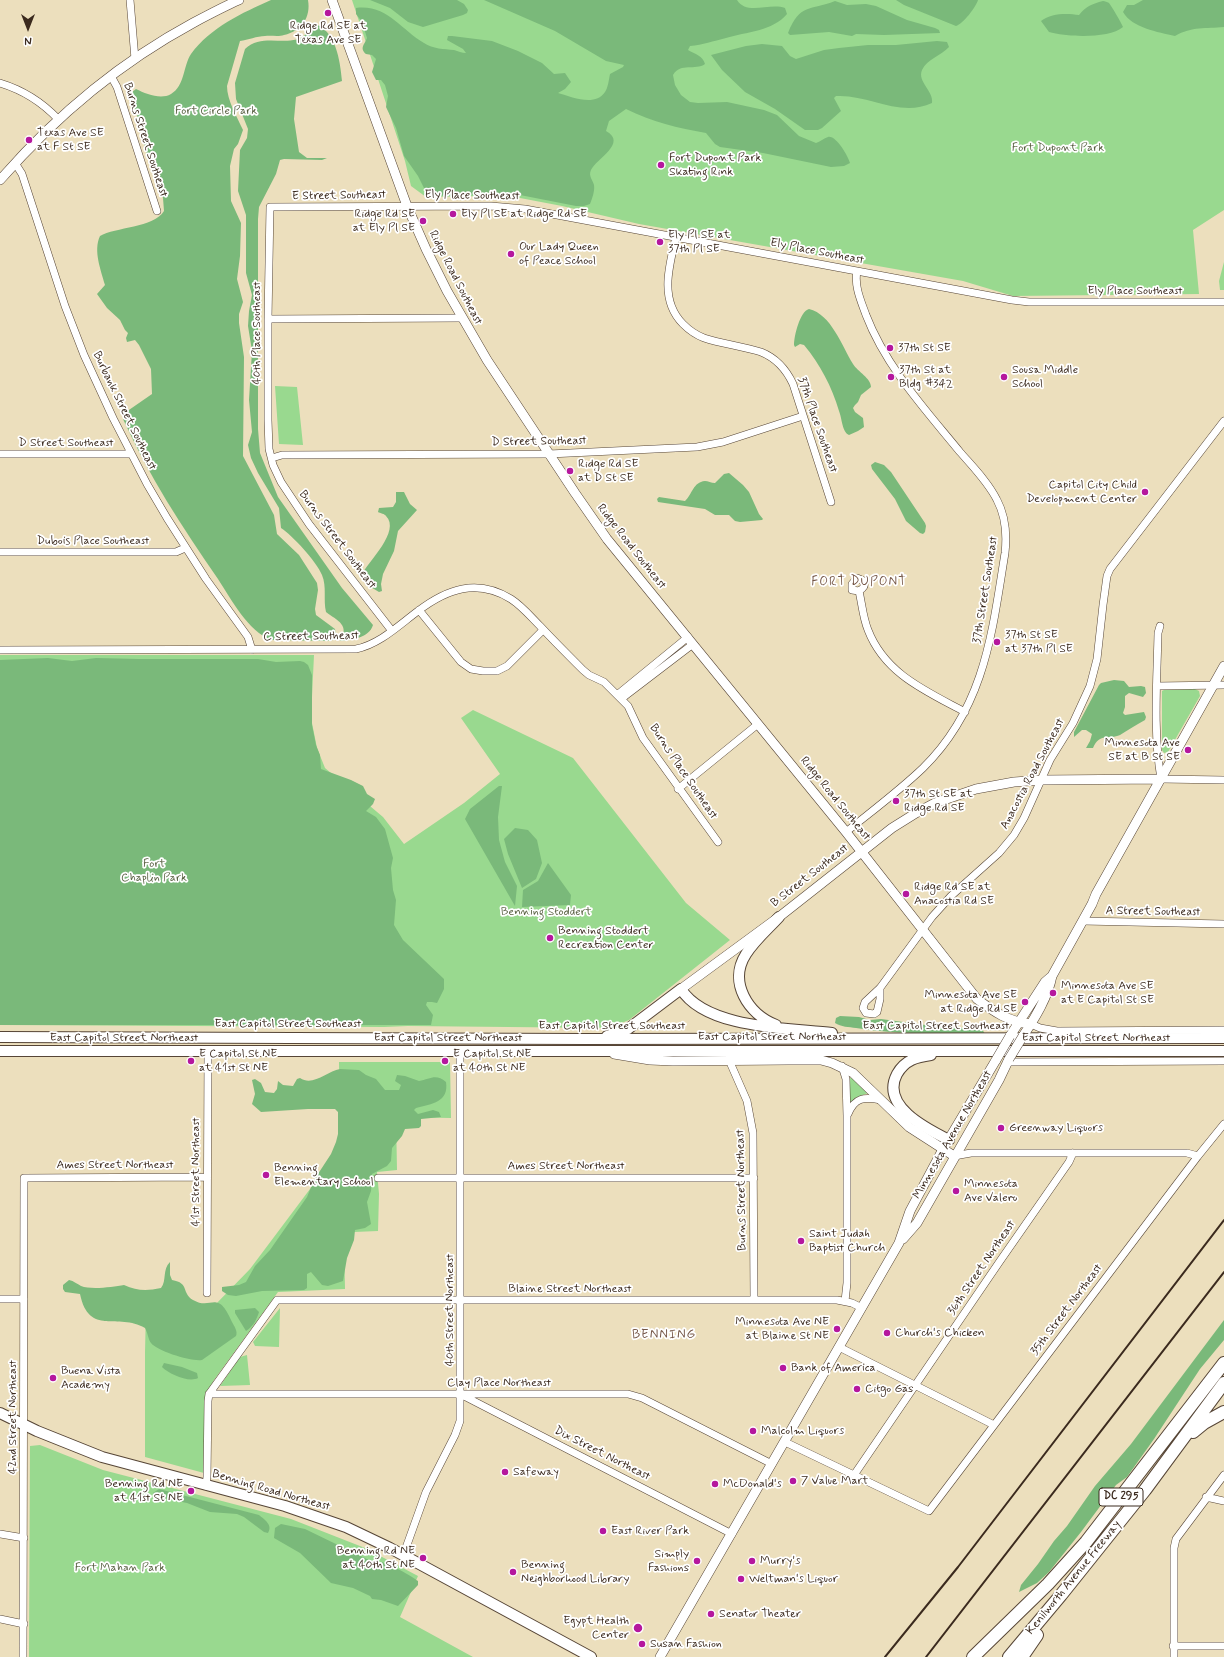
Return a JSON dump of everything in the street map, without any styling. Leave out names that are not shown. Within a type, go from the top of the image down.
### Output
[{"type":"highway","name":"Kenilworth Avenue Freeway","points":[[972,1657],[1048,1584],[1086,1542],[1224,1363]]},
{"type":"highway","name":"Kenilworth Avenue Freeway","points":[[1009,1657],[1093,1555],[1164,1464],[1224,1383]]},
{"type":"highway","points":[[1164,1464],[1200,1426],[1224,1412]]},
{"type":"highway","points":[[1022,1657],[1093,1555]]},
{"type":"highway","points":[[980,1657],[1008,1623]]},
{"type":"main road","name":"Ridge Road Southeast","points":[[332,0],[407,206],[432,263],[490,365],[607,539],[691,640],[846,832],[976,999],[990,1010],[1018,1023],[1031,1024]]},
{"type":"main road","points":[[0,180],[58,119],[111,76],[177,32],[236,1]]},
{"type":"main road","points":[[1218,685],[1224,666]]},
{"type":"main road","points":[[1052,976],[1083,921],[1096,894],[1218,685],[1224,672]]},
{"type":"main road","name":"B Street Southeast","points":[[681,989],[779,917],[892,828],[913,815],[943,800],[996,785],[1042,780],[1162,779]]},
{"type":"main road","points":[[779,917],[746,954],[741,969],[740,984],[745,1000],[755,1012],[773,1024],[794,1029]]},
{"type":"main road","name":"Minnesota Avenue Northeast","points":[[660,1657],[899,1243],[910,1212],[943,1149],[1018,1023],[1045,982],[1052,976]]},
{"type":"main road","name":"Minnesota Avenue Northeast","points":[[899,1243],[917,1223],[954,1156],[999,1080],[1008,1060],[1031,1024],[1051,984],[1052,976]]},
{"type":"main road","points":[[585,1039],[608,1036],[628,1029],[681,989],[695,1004],[727,1020],[745,1024],[892,1039]]},
{"type":"main road","name":"East Capitol Street Southeast","points":[[0,1037],[585,1039],[1224,1038]]},
{"type":"main road","name":"East Capitol Street Northeast","points":[[584,1050],[650,1060],[821,1060],[842,1066],[853,1073],[908,1127],[943,1149]]},
{"type":"main road","points":[[961,1146],[919,1124],[900,1106],[895,1092],[896,1078],[902,1068],[913,1059],[953,1052],[986,1050]]},
{"type":"main road","name":"East Capitol Street Northeast","points":[[0,1051],[1224,1051]]},
{"type":"main road","points":[[943,1149],[954,1156]]},
{"type":"main road","name":"Benning Road Northeast","points":[[0,1413],[24,1425],[102,1457],[285,1506],[322,1518],[360,1534],[404,1556],[588,1657]]},
{"type":"street","points":[[130,0],[135,59]]},
{"type":"street","name":"Burns Street Southeast","points":[[111,76],[117,87],[157,211]]},
{"type":"street","points":[[0,83],[34,98],[58,119]]},
{"type":"street","name":"Burbank Street Southeast","points":[[15,163],[22,174],[58,288],[81,348],[102,395],[147,484],[185,548],[248,637],[252,650]]},
{"type":"street","name":"E Street Southeast","points":[[270,208],[407,206]]},
{"type":"street","name":"Ely Place Southeast","points":[[407,206],[514,207],[676,236],[1003,299],[1029,302],[1224,302]]},
{"type":"street","name":"40th Place Southeast","points":[[270,208],[268,420],[269,449],[272,458]]},
{"type":"street","name":"37th Place Southeast","points":[[676,236],[667,287],[669,301],[677,316],[688,329],[703,338],[761,352],[774,359],[782,366],[791,379],[831,502]]},
{"type":"street","name":"37th Street Southeast","points":[[846,832],[908,782],[924,767],[951,734],[965,712],[979,683],[988,651],[1005,553],[1006,533],[1004,518],[999,504],[989,488],[915,396],[888,358],[873,331],[864,309],[856,284],[857,271]]},
{"type":"street","points":[[268,319],[462,318]]},
{"type":"street","name":"D Street Southeast","points":[[272,458],[282,455],[549,454],[672,449],[723,442],[803,416]]},
{"type":"street","name":"Anacostia Road Southeast","points":[[880,988],[922,929],[951,896],[986,867],[1007,844],[1027,813],[1057,747],[1076,717],[1092,681],[1097,659],[1107,576],[1110,569],[1224,421]]},
{"type":"street","name":"D Street Southeast","points":[[0,454],[131,454]]},
{"type":"street","name":"Burns Street Southeast","points":[[272,458],[281,482],[309,524],[392,631]]},
{"type":"street","name":"Dubois Place Southeast","points":[[0,552],[176,552],[185,548]]},
{"type":"street","name":"C Street Southeast","points":[[0,650],[356,649],[368,646],[392,631],[419,610],[447,592],[464,588],[482,588],[502,594],[511,600],[544,630],[586,673],[604,682],[619,697]]},
{"type":"street","points":[[859,591],[868,629],[878,650],[887,662],[905,679],[965,712]]},
{"type":"street","points":[[419,610],[461,662],[471,669],[483,671],[497,670],[508,666],[544,630]]},
{"type":"street","points":[[1160,626],[1158,633],[1157,758],[1162,779]]},
{"type":"street","points":[[619,697],[691,640]]},
{"type":"street","points":[[1157,686],[1218,685]]},
{"type":"street","name":"Burns Place Southeast","points":[[619,697],[628,706],[643,738],[718,842]]},
{"type":"street","points":[[678,788],[758,724]]},
{"type":"street","name":"B Street Southeast","points":[[1162,779],[1224,780]]},
{"type":"street","name":"A Street Southeast","points":[[1083,921],[1224,924]]},
{"type":"street","points":[[1031,1024],[1040,1028],[1057,1031],[1224,1030]]},
{"type":"street","name":"41st Street Northeast","points":[[207,1292],[208,1051]]},
{"type":"street","name":"40th Street Northeast","points":[[404,1556],[427,1489],[457,1430],[460,1421],[460,1052]]},
{"type":"street","name":"Burns Street Northeast","points":[[729,1060],[747,1101],[753,1133],[754,1300]]},
{"type":"street","name":"East Capitol Street Northeast","points":[[1008,1060],[1224,1061]]},
{"type":"street","points":[[842,1066],[846,1079],[847,1116],[847,1283],[845,1301]]},
{"type":"street","points":[[847,1116],[855,1102],[869,1098],[881,1100]]},
{"type":"street","name":"35th Street Northeast","points":[[854,1475],[929,1511],[1198,1156],[1224,1124]]},
{"type":"street","points":[[961,1146],[971,1153]]},
{"type":"street","points":[[954,1156],[971,1153],[1188,1153],[1198,1156]]},
{"type":"street","name":"36th Street Northeast","points":[[854,1475],[1069,1162],[1073,1153]]},
{"type":"street","name":"Ames Street Northeast","points":[[24,1178],[207,1177]]},
{"type":"street","name":"42nd Street Northeast","points":[[24,1178],[24,1657]]},
{"type":"street","name":"Ames Street Northeast","points":[[378,1178],[754,1178]]},
{"type":"street","points":[[0,1299],[24,1299]]},
{"type":"street","name":"Blaine Street Northeast","points":[[209,1394],[277,1300],[845,1301],[862,1308]]},
{"type":"street","points":[[839,1347],[994,1425]]},
{"type":"street","points":[[206,1486],[209,1394]]},
{"type":"street","name":"Clay Place Northeast","points":[[209,1394],[631,1395],[772,1464]]},
{"type":"street","name":"Dix Street Northeast","points":[[461,1394],[732,1534]]},
{"type":"street","points":[[785,1442],[854,1475]]},
{"type":"street","points":[[1174,1657],[1174,1545],[1178,1534],[1224,1475]]},
{"type":"street","points":[[1206,1497],[1224,1500]]},
{"type":"street","points":[[0,1534],[24,1538]]},
{"type":"street","points":[[0,1620],[24,1624]]},
{"type":"street","points":[[1173,1646],[1224,1646]]},
{"type":"green space","name":"Fort Circle Park","points":[[271,0],[308,0],[308,12],[304,22],[296,30],[284,35],[259,37],[240,41],[227,86],[230,103],[243,130],[238,144],[234,149],[230,166],[231,201],[241,223],[240,256],[237,279],[243,302],[239,314],[239,323],[244,357],[243,456],[274,515],[277,534],[299,555],[317,583],[318,590],[315,609],[316,615],[335,629],[336,635],[331,641],[271,640],[263,636],[255,629],[234,605],[155,481],[123,419],[126,412],[152,394],[151,369],[139,345],[135,340],[127,342],[126,338],[128,333],[120,320],[107,308],[97,294],[105,285],[97,254],[100,236],[152,221],[159,217],[164,211],[163,198],[146,152],[138,118],[131,99],[132,92],[136,89],[158,96],[167,96],[171,94],[179,86],[188,59],[199,44],[217,28],[249,10]]},
{"type":"green space","name":"Fort Dupont Park","points":[[352,0],[1224,0],[1224,210],[1193,230],[1199,294],[1013,296],[963,281],[639,224],[520,198],[483,196],[426,197],[411,186],[405,161]]},
{"type":"green space","points":[[370,0],[457,0],[464,4],[468,10],[467,13],[463,15],[423,27],[408,22],[390,8]]},
{"type":"green space","points":[[484,0],[737,0],[741,5],[753,8],[773,6],[785,8],[787,14],[781,20],[767,27],[704,44],[690,46],[688,50],[701,57],[705,64],[676,71],[673,75],[675,85],[681,95],[690,102],[727,102],[764,110],[777,115],[799,136],[816,143],[831,137],[835,139],[841,147],[850,163],[844,166],[831,167],[763,153],[720,147],[715,144],[706,133],[665,124],[646,118],[626,109],[609,121],[606,131],[612,136],[614,141],[609,151],[590,172],[594,187],[590,204],[576,206],[520,195],[500,194],[428,196],[418,176],[404,156],[396,128],[386,107],[388,96],[385,85],[381,80],[376,80],[372,72],[376,59],[372,55],[366,54],[363,50],[363,46],[367,38],[362,22],[356,14],[356,8],[367,8],[385,14],[416,38],[435,48],[466,53],[463,49],[447,40],[448,36],[452,36],[492,41],[518,51],[542,63],[554,74],[565,73],[571,82],[565,89],[558,93],[583,100],[601,97],[607,88],[610,74],[624,65],[606,61],[555,31]]},
{"type":"green space","points":[[896,0],[978,0],[969,15],[956,26],[904,5]]},
{"type":"green space","points":[[1143,0],[1224,0],[1224,27],[1193,29],[1175,36],[1139,26],[1123,12],[1127,5],[1134,5]]},
{"type":"green space","points":[[835,1],[847,5],[866,4],[876,6],[907,20],[935,28],[939,30],[940,33],[884,35],[856,34],[852,36],[829,32],[790,35],[788,33],[792,23],[802,12]]},
{"type":"green space","points":[[1103,1],[1109,3],[1123,27],[1108,34],[1076,36],[1056,34],[1049,32],[1041,21],[1049,16],[1059,14],[1079,15],[1084,9]]},
{"type":"green space","points":[[313,23],[327,32],[332,39],[338,55],[342,81],[296,97],[294,119],[299,152],[307,158],[327,158],[322,160],[280,160],[276,174],[259,207],[258,429],[260,453],[278,497],[342,588],[373,625],[368,633],[360,638],[340,641],[343,636],[343,627],[326,612],[322,575],[304,549],[281,528],[279,508],[258,473],[251,458],[248,445],[252,432],[249,400],[252,351],[248,326],[252,295],[246,273],[246,215],[238,191],[240,150],[247,138],[248,129],[236,99],[235,83],[245,49],[260,41],[285,41],[301,38],[307,33]]},
{"type":"green space","points":[[937,41],[947,42],[949,47],[927,63],[921,74],[923,83],[931,94],[932,103],[920,107],[908,108],[896,107],[848,96],[836,96],[834,98],[841,111],[818,130],[805,130],[775,109],[745,92],[722,70],[711,55],[746,46],[762,44],[782,46],[790,56],[796,59],[824,50],[839,48]]},
{"type":"green space","points":[[1224,262],[1224,290],[1220,290],[1219,281]]},
{"type":"green space","points":[[809,309],[824,317],[830,324],[853,364],[867,378],[871,387],[861,395],[853,408],[855,412],[863,418],[864,427],[849,435],[845,431],[833,393],[825,376],[804,345],[800,344],[795,347],[794,345],[796,330],[800,319]]},
{"type":"green space","points":[[275,386],[297,387],[303,445],[279,444]]},
{"type":"green space","points":[[875,462],[884,465],[891,472],[925,523],[925,532],[923,534],[906,521],[895,499],[872,469],[871,465]]},
{"type":"green space","points":[[729,473],[749,492],[759,514],[763,519],[762,520],[740,522],[735,521],[729,515],[715,515],[705,509],[658,502],[657,499],[659,497],[685,501],[695,486],[701,482],[705,481],[715,483],[724,474]]},
{"type":"green space","points":[[396,492],[404,492],[410,504],[417,510],[398,531],[394,551],[383,574],[381,584],[382,591],[379,592],[369,586],[362,574],[387,538],[390,522],[384,514],[378,512],[379,508],[393,507],[396,502]]},
{"type":"green space","name":"Benning Stoddert","points":[[0,655],[314,655],[311,718],[317,748],[325,768],[383,817],[404,844],[464,803],[500,774],[461,718],[473,710],[573,758],[686,903],[730,940],[629,1020],[609,1028],[0,1025]]},
{"type":"green space","name":"Fort Chaplin Park","points":[[48,658],[72,661],[96,658],[258,659],[276,662],[300,661],[308,665],[312,675],[312,725],[316,745],[320,755],[321,769],[363,786],[367,794],[375,799],[373,804],[366,811],[376,817],[385,829],[393,858],[391,868],[393,890],[396,900],[394,925],[403,940],[444,979],[444,989],[437,1003],[427,1002],[426,1005],[433,1015],[431,1025],[0,1025],[0,660]]},
{"type":"green space","points":[[1114,680],[1124,681],[1129,687],[1145,687],[1146,693],[1143,697],[1129,693],[1125,696],[1125,707],[1123,713],[1125,715],[1144,712],[1146,717],[1145,720],[1120,735],[1102,738],[1093,748],[1086,748],[1092,734],[1086,730],[1082,730],[1074,737],[1074,732],[1099,685],[1101,683]]},
{"type":"green space","points":[[1195,689],[1199,691],[1200,696],[1168,752],[1164,753],[1162,750],[1162,691]]},
{"type":"green space","points":[[499,786],[502,786],[498,817],[499,840],[505,862],[517,886],[515,906],[465,819],[470,809]]},
{"type":"green space","points":[[515,828],[528,830],[537,840],[542,863],[536,879],[522,888],[508,854],[504,839]]},
{"type":"green space","points":[[548,863],[571,895],[570,905],[522,907],[523,890],[538,881]]},
{"type":"green space","points":[[840,1016],[859,1017],[870,1020],[881,1019],[933,1026],[982,1029],[985,1034],[904,1033],[845,1027],[835,1023],[836,1018]]},
{"type":"green space","points":[[339,1062],[450,1062],[451,1118],[396,1117],[397,1170],[377,1172],[379,1194],[378,1231],[354,1232],[344,1240],[345,1289],[278,1292],[214,1380],[205,1397],[204,1473],[145,1457],[146,1311],[215,1305],[250,1269],[340,1149]]},
{"type":"green space","points":[[340,1069],[359,1070],[376,1079],[385,1090],[399,1090],[401,1085],[395,1081],[397,1075],[419,1081],[433,1077],[442,1079],[446,1082],[446,1089],[442,1098],[414,1110],[418,1114],[433,1110],[439,1112],[441,1117],[421,1119],[421,1126],[419,1128],[405,1129],[402,1136],[392,1148],[391,1161],[387,1166],[372,1174],[371,1191],[367,1202],[371,1224],[365,1228],[355,1230],[354,1240],[347,1258],[343,1281],[328,1286],[322,1285],[311,1272],[307,1274],[307,1288],[304,1290],[262,1291],[236,1296],[228,1295],[222,1291],[222,1287],[239,1285],[246,1282],[255,1266],[270,1250],[307,1197],[314,1180],[331,1154],[338,1134],[338,1112],[335,1109],[261,1112],[252,1104],[255,1094],[252,1080],[255,1079],[261,1083],[265,1092],[274,1093],[277,1089],[278,1081],[283,1085],[293,1086],[297,1079],[300,1078],[310,1081],[315,1080]]},
{"type":"green space","points":[[852,1077],[868,1093],[855,1098],[850,1104],[849,1079]]},
{"type":"green space","points":[[170,1262],[170,1275],[172,1280],[181,1283],[189,1297],[193,1300],[200,1303],[214,1302],[222,1306],[227,1312],[236,1330],[236,1336],[202,1360],[183,1358],[160,1349],[151,1343],[145,1328],[135,1324],[97,1319],[90,1315],[84,1307],[80,1294],[65,1292],[63,1289],[63,1285],[69,1280],[81,1286],[90,1288],[124,1285],[142,1290],[161,1288],[164,1282],[166,1268]]},
{"type":"green space","points":[[255,1308],[259,1312],[253,1325],[246,1331],[235,1313],[235,1310]]},
{"type":"green space","points":[[280,1308],[279,1347],[255,1346],[253,1342]]},
{"type":"green space","points":[[1224,1320],[1224,1340],[1200,1369],[1127,1477],[1116,1485],[1049,1572],[1037,1583],[1019,1592],[1021,1585],[1067,1526],[1095,1486],[1131,1444]]},
{"type":"green space","points":[[247,1355],[250,1385],[220,1386],[240,1357]]},
{"type":"green space","points":[[164,1363],[182,1367],[197,1373],[198,1378],[184,1379],[174,1375],[162,1367]]},
{"type":"green space","name":"Fort Mahan Park","points":[[40,1445],[103,1470],[291,1519],[365,1548],[418,1576],[400,1617],[473,1657],[29,1657],[30,1446]]},
{"type":"green space","points":[[159,1489],[259,1515],[268,1523],[270,1528],[268,1533],[264,1532],[244,1517],[237,1514],[210,1512],[187,1503],[153,1496],[153,1493]]},
{"type":"green space","points":[[281,1524],[305,1529],[375,1563],[381,1562],[389,1564],[418,1581],[418,1585],[398,1606],[381,1600],[372,1599],[370,1596],[353,1588],[331,1583],[300,1553],[274,1538],[275,1528]]},
{"type":"railway","points":[[885,1657],[958,1567],[1224,1220]]},
{"type":"railway","points":[[926,1657],[1224,1272]]},
{"type":"place","name":"Ridge Rd SE at Texas Ave SE","points":[[328,13]]},
{"type":"place","name":"Texas Ave SE at F St SE","points":[[29,140]]},
{"type":"place","name":"Fort Dupont Park Skating Rink","points":[[661,165]]},
{"type":"place","name":"Ely Pl SE at Ridge Rd SE","points":[[453,214]]},
{"type":"place","name":"Ridge Rd SE at Ely Pl SE","points":[[423,221]]},
{"type":"place","name":"Ely Pl SE at 37th Pl SE","points":[[660,242]]},
{"type":"place","name":"Our Lady Queen of Peace School","points":[[511,254]]},
{"type":"place","name":"37th St SE","points":[[890,348]]},
{"type":"place","name":"37th St at Bldg #342","points":[[891,377]]},
{"type":"place","name":"Sousa Middle School","points":[[1004,377]]},
{"type":"place","name":"Ridge Rd SE at D St SE","points":[[570,471]]},
{"type":"place","name":"Capitol City Child Development Center","points":[[1145,492]]},
{"type":"place","name":"37th St SE at 37th Pl SE","points":[[997,642]]},
{"type":"place","name":"Minnesota Ave SE at B St SE","points":[[1188,750]]},
{"type":"place","name":"37th St SE at Ridge Rd SE","points":[[896,801]]},
{"type":"place","name":"Ridge Rd SE at Anacostia Rd SE","points":[[906,894]]},
{"type":"place","name":"Benning Stoddert Recreation Center","points":[[550,938]]},
{"type":"place","name":"Minnesota Ave SE at E Capitol St SE","points":[[1053,993]]},
{"type":"place","name":"Minnesota Ave SE at Ridge Rd SE","points":[[1025,1002]]},
{"type":"place","name":"E Capitol St NE at 41st St NE","points":[[191,1061]]},
{"type":"place","name":"E Capitol St NE at 40th St NE","points":[[445,1061]]},
{"type":"place","name":"Greenway Liquors","points":[[1001,1128]]},
{"type":"place","name":"Benning Elementary School","points":[[266,1175]]},
{"type":"place","name":"Minnesota Ave Valero","points":[[956,1191]]},
{"type":"place","name":"Saint Judah Baptist Church","points":[[801,1241]]},
{"type":"place","name":"Minnesota Ave NE at Blaine St NE","points":[[837,1329]]},
{"type":"place","name":"Church's Chicken","points":[[887,1333]]},
{"type":"place","name":"Bank of America","points":[[783,1368]]},
{"type":"place","name":"Buena Vista Academy","points":[[53,1378]]},
{"type":"place","name":"Citgo Gas","points":[[857,1389]]},
{"type":"place","name":"Malcolm Liquors","points":[[753,1431]]},
{"type":"place","name":"Safeway","points":[[505,1472]]},
{"type":"place","name":"7 Value Mart","points":[[793,1481]]},
{"type":"place","name":"McDonald's","points":[[715,1484]]},
{"type":"place","name":"Benning Rd NE at 41st St NE","points":[[191,1491]]},
{"type":"place","name":"East River Park","points":[[603,1531]]},
{"type":"place","name":"Benning Rd NE at 40th St NE","points":[[423,1558]]},
{"type":"place","name":"Simply Fashions","points":[[697,1561]]},
{"type":"place","name":"Murry's","points":[[752,1561]]},
{"type":"place","name":"Benning Neighborhood Library","points":[[513,1572]]},
{"type":"place","name":"Weltman's Liquor","points":[[741,1579]]},
{"type":"place","name":"Senator Theater","points":[[711,1614]]},
{"type":"place","name":"Egypt Health Center","points":[[638,1628]]},
{"type":"place","name":"Susan Fashion","points":[[642,1644]]},
{"type":"district","name":"FORT DUPONT","points":[[859,582]]},
{"type":"district","name":"BENNING","points":[[664,1335]]}]
